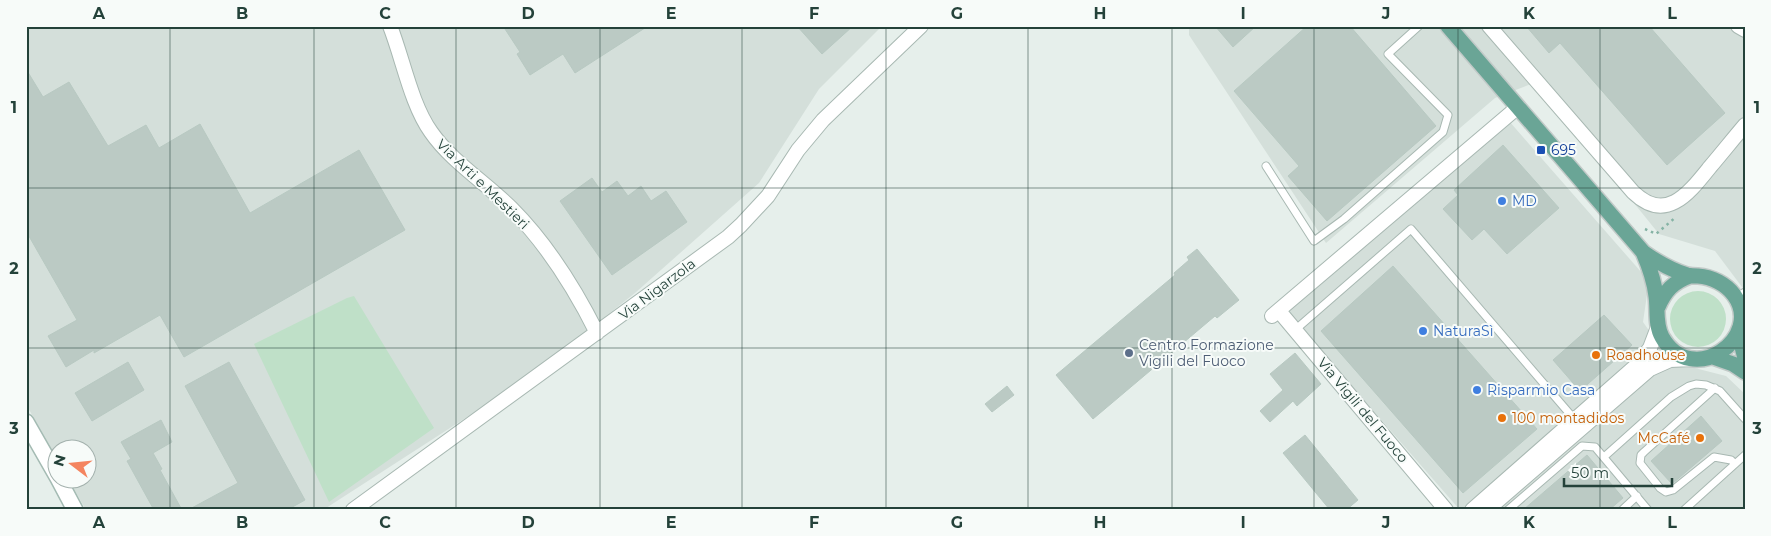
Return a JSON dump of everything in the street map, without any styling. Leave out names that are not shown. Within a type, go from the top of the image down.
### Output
[{"type":"main road","points":[[1448,26],[1643,252],[1664,266],[1690,276],[1706,277],[1714,280],[1740,295],[1741,314],[1738,332],[1745,358]]},
{"type":"main road","points":[[1643,252],[1654,282],[1658,307],[1658,327],[1661,336],[1672,350],[1686,357],[1696,359],[1713,357],[1733,364],[1745,372]]},
{"type":"main road","points":[[1658,307],[1671,285],[1680,279],[1690,276]]},
{"type":"main road","points":[[1713,357],[1727,348],[1738,332]]},
{"type":"street","name":"Via Arti e Mestieri","points":[[390,26],[419,110],[431,133],[511,209],[538,238],[565,277],[597,333]]},
{"type":"street","name":"Via Nigarzola","points":[[354,510],[597,333],[741,225],[768,196],[798,150],[823,120],[921,26]]},
{"type":"street","points":[[1489,26],[1633,192],[1653,206],[1671,204],[1688,193],[1745,125]]},
{"type":"street","points":[[1738,26],[1745,30]]},
{"type":"street","name":"Via Vigili del Fuoco","points":[[1446,510],[1296,330],[1275,313],[1518,107]]},
{"type":"street","points":[[1472,510],[1642,360],[1652,345],[1658,327]]},
{"type":"street","points":[[1487,510],[1650,369],[1670,360],[1696,359]]},
{"type":"street","points":[[26,422],[48,460]]},
{"type":"street","points":[[63,488],[75,510]]},
{"type":"lane","points":[[1266,166],[1314,242],[1344,219],[1442,132],[1448,115],[1388,54],[1419,26]]},
{"type":"lane","points":[[1296,330],[1411,229],[1575,420]]},
{"type":"lane","points":[[1604,457],[1679,390],[1696,384],[1720,391],[1745,419]]},
{"type":"lane","points":[[1715,388],[1644,452],[1641,455],[1640,463],[1660,488],[1666,492],[1673,490],[1714,457],[1731,460],[1735,464]]},
{"type":"lane","points":[[1508,510],[1582,446],[1595,447],[1648,510]]},
{"type":"lane","points":[[1499,510],[1548,456]]},
{"type":"lane","points":[[1684,510],[1745,456]]},
{"type":"lane","points":[[1622,510],[1637,496]]},
{"type":"shaded area","points":[[26,26],[882,26],[819,89],[759,183],[635,293],[532,375],[323,510],[86,510],[73,488],[98,488],[98,438],[48,438],[48,444],[26,404]]},
{"type":"shaded area","points":[[1189,26],[1745,26],[1745,291],[1715,251],[1659,234],[1536,82],[1495,98],[1326,243],[1189,35]]},
{"type":"shaded area","points":[[1509,121],[1649,281],[1643,322],[1671,362],[1726,376],[1745,394],[1745,510],[1460,510],[1285,310]]},
{"type":"green space","points":[[1698,291],[1709,293],[1718,299],[1724,308],[1726,319],[1724,330],[1718,339],[1709,345],[1698,347],[1687,345],[1678,339],[1672,330],[1670,319],[1672,308],[1678,299],[1687,293]]},
{"type":"green space","points":[[354,296],[434,428],[329,502],[254,344]]},
{"type":"building","points":[[503,26],[648,26],[575,73],[563,54],[530,75],[517,54],[520,52]]},
{"type":"building","points":[[797,26],[853,26],[822,54]]},
{"type":"building","points":[[1215,26],[1256,26],[1233,47]]},
{"type":"building","points":[[1307,26],[1350,26],[1436,126],[1327,221],[1288,176],[1299,166],[1234,91]]},
{"type":"building","points":[[1526,26],[1649,26],[1725,113],[1667,165],[1560,43],[1549,53]]},
{"type":"building","points":[[26,69],[43,97],[69,82],[108,146],[146,125],[159,148],[200,124],[250,213],[359,150],[405,230],[184,357],[160,315],[66,367],[48,336],[77,320],[26,231]]},
{"type":"building","points":[[1503,145],[1559,208],[1507,254],[1484,229],[1472,240],[1443,209],[1458,195],[1454,190]]},
{"type":"building","points":[[592,178],[602,192],[617,181],[628,196],[641,186],[651,201],[666,191],[687,222],[612,275],[560,201]]},
{"type":"building","points":[[1197,249],[1239,300],[1217,318],[1215,316],[1093,419],[1056,375],[1175,275],[1174,273],[1189,260],[1187,257]]},
{"type":"building","points":[[1393,266],[1537,429],[1463,493],[1321,331]]},
{"type":"building","points":[[1604,315],[1632,345],[1580,391],[1553,360]]},
{"type":"building","points":[[1295,353],[1321,384],[1297,406],[1293,401],[1270,422],[1260,411],[1283,390],[1270,374]]},
{"type":"building","points":[[128,362],[144,390],[92,421],[75,393]]},
{"type":"building","points":[[229,362],[305,500],[287,510],[188,510],[238,483],[185,386]]},
{"type":"building","points":[[1007,386],[1014,395],[992,412],[985,404]]},
{"type":"building","points":[[1701,416],[1722,441],[1672,484],[1651,461]]},
{"type":"building","points":[[161,420],[172,442],[153,453],[182,510],[154,510],[127,461],[131,459],[121,442]]},
{"type":"building","points":[[1305,435],[1358,500],[1346,510],[1330,510],[1283,453]]},
{"type":"building","points":[[1587,455],[1623,498],[1609,510],[1523,510]]},
{"type":"place","name":"695","points":[[1541,150]]},
{"type":"place","name":"MD","points":[[1502,201]]},
{"type":"place","name":"NaturaSì","points":[[1423,331]]},
{"type":"place","name":"Centro Formazione Vigili del Fuoco","points":[[1129,353]]},
{"type":"place","name":"Roadhouse","points":[[1596,355]]},
{"type":"place","name":"Risparmio Casa","points":[[1477,390]]},
{"type":"place","name":"100 montadidos","points":[[1502,418]]},
{"type":"place","name":"McCafé","points":[[1700,438]]}]
